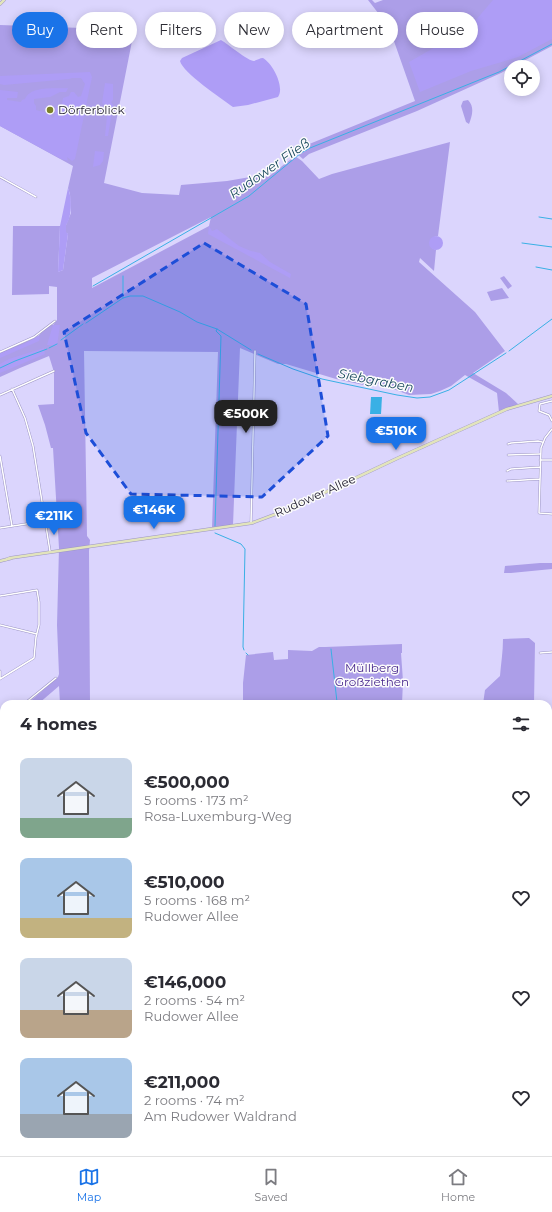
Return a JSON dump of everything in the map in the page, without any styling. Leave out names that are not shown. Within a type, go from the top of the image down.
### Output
[{"type":"street","points":[[0,4],[4,0]]},
{"type":"street","points":[[0,177],[36,197]]},
{"type":"street","points":[[0,352],[34,338],[55,321]]},
{"type":"street","points":[[252,524],[254,351]]},
{"type":"street","points":[[0,395],[54,371]]},
{"type":"street","points":[[12,389],[21,408],[30,435],[50,552]]},
{"type":"street","name":"Rudower Allee","points":[[0,561],[50,552],[252,524],[292,508],[507,409],[552,396]]},
{"type":"street","points":[[552,400],[540,404],[539,411],[549,416],[552,421]]},
{"type":"street","points":[[552,429],[542,442],[540,454],[540,513],[552,514]]},
{"type":"street","points":[[508,444],[542,442]]},
{"type":"street","points":[[508,455],[540,454]]},
{"type":"street","points":[[0,456],[12,526]]},
{"type":"street","points":[[540,460],[552,460]]},
{"type":"street","points":[[508,471],[511,469],[540,467]]},
{"type":"street","points":[[507,481],[540,479]]},
{"type":"street","points":[[0,528],[45,521]]},
{"type":"street","points":[[0,596],[37,590],[39,616],[34,658],[0,679]]},
{"type":"street","points":[[0,625],[37,634]]},
{"type":"street","points":[[540,653],[552,652]]},
{"type":"street","points":[[0,671],[0,679]]},
{"type":"street","points":[[30,700],[56,678]]},
{"type":"highlighted area","points":[[204,243],[306,304],[328,436],[262,497],[131,494],[86,433],[64,332]]},
{"type":"green space","points":[[368,0],[372,0],[375,3],[383,0],[552,0],[552,46],[526,60],[504,60],[504,71],[501,73],[417,111],[309,154],[303,159],[296,153],[297,149],[415,101],[396,48],[398,48],[398,12],[377,12]]},
{"type":"green space","points":[[0,25],[12,25],[12,48],[68,48],[68,27],[76,28],[76,48],[131,48],[104,183],[142,193],[179,195],[181,185],[227,181],[262,175],[268,177],[295,156],[302,161],[319,179],[332,174],[450,142],[438,236],[435,236],[432,248],[436,250],[434,271],[420,258],[419,262],[475,312],[505,351],[473,373],[506,393],[518,404],[499,412],[497,393],[465,375],[451,386],[440,391],[431,394],[409,395],[383,385],[377,384],[368,386],[336,379],[286,364],[278,364],[240,348],[233,525],[212,528],[218,352],[84,351],[87,536],[90,540],[90,700],[60,700],[59,686],[43,700],[32,700],[58,677],[59,674],[57,625],[59,548],[53,448],[51,448],[38,405],[54,404],[54,372],[49,356],[0,377],[0,353],[37,337],[51,324],[53,325],[57,320],[57,287],[49,286],[49,294],[12,295],[13,226],[60,226],[58,272],[63,270],[68,234],[66,233],[66,225],[71,213],[70,194],[68,188],[73,166],[0,126]],"holes":[[[211,217],[209,226],[92,288],[92,278]]]},
{"type":"green space","points":[[468,100],[472,106],[472,115],[469,124],[466,122],[461,106],[463,101]]},
{"type":"green space","points":[[504,276],[512,286],[508,289],[500,278]]},
{"type":"green space","points":[[502,288],[509,298],[491,301],[487,292]]},
{"type":"green space","points":[[552,563],[552,569],[504,573],[505,566]]},
{"type":"green space","points":[[529,638],[535,643],[534,700],[484,700],[485,690],[500,676],[503,639]]},
{"type":"green space","name":"Müllberg Großziethen","points":[[402,644],[402,700],[243,700],[246,655],[273,652],[274,660],[288,659],[288,650],[312,651],[319,647]]},
{"type":"shaded area","points":[[493,0],[552,0],[552,39],[518,57],[471,71],[420,92],[409,62],[434,48],[478,48],[478,18]]},
{"type":"shaded area","points":[[221,40],[224,42],[224,48],[233,48],[251,60],[254,61],[263,58],[267,61],[274,70],[279,82],[280,93],[278,97],[248,105],[233,107],[188,72],[180,61],[182,58],[204,48],[216,48],[216,42]]},
{"type":"shaded area","name":"Dörferblick","points":[[90,72],[92,77],[75,159],[72,161],[67,157],[68,161],[61,159],[0,126],[0,90],[18,92],[17,98],[7,98],[7,100],[21,102],[32,92],[38,90],[68,88],[66,92],[60,92],[50,97],[34,99],[36,110],[51,114],[50,116],[52,118],[54,117],[57,106],[62,104],[63,98],[69,96],[71,92],[74,92],[78,97],[81,96],[85,84],[81,78],[72,78],[4,85],[0,84],[0,76]]},
{"type":"shaded area","points":[[105,83],[113,84],[113,100],[111,102],[113,105],[108,136],[105,136],[108,107],[102,103]]},
{"type":"shaded area","points":[[95,151],[104,152],[103,161],[100,165],[93,167]]},
{"type":"shaded area","points":[[68,188],[71,207],[66,225],[66,232],[68,234],[63,270],[58,272],[60,226]]},
{"type":"shaded area","points":[[209,226],[212,231],[217,229],[239,246],[260,253],[270,262],[291,274],[290,278],[208,234]]},
{"type":"shaded area","points":[[436,236],[441,238],[443,243],[441,248],[436,250],[431,248],[429,243],[431,238]]},
{"type":"shaded area","points":[[53,325],[60,325],[57,346],[47,345]]},
{"type":"shaded area","points":[[38,336],[40,337],[39,341],[0,358],[0,353],[24,344]]},
{"type":"shaded area","points":[[44,348],[45,354],[0,373],[0,364],[9,359]]},
{"type":"water","points":[[371,397],[382,397],[381,414],[370,414]]},
{"type":"waterway","name":"Rudower Fließ","points":[[93,286],[249,196],[301,153],[310,148],[499,72],[552,44]]},
{"type":"waterway","points":[[539,217],[552,219]]},
{"type":"waterway","points":[[522,243],[552,247]]},
{"type":"waterway","points":[[536,267],[552,270]]},
{"type":"waterway","points":[[123,276],[123,298]]},
{"type":"waterway","name":"Siebgraben","points":[[86,323],[123,298],[130,296],[143,296],[180,312],[197,322],[217,329],[251,350]]},
{"type":"waterway","name":"Siebgraben","points":[[509,351],[552,319]]},
{"type":"waterway","name":"Siebgraben","points":[[61,340],[83,324]]},
{"type":"waterway","points":[[215,526],[221,336],[216,331],[217,329]]},
{"type":"waterway","name":"Siebgraben","points":[[49,348],[57,344]]},
{"type":"waterway","name":"Rudower Fließ","points":[[0,368],[47,349]]},
{"type":"waterway","name":"Siebgraben","points":[[258,354],[293,369],[322,379],[417,398],[430,397],[449,390],[506,353]]},
{"type":"waterway","points":[[215,533],[241,544],[245,549],[244,650]]},
{"type":"waterway","points":[[331,649],[337,700]]},
{"type":"place","name":"Dörferblick","points":[[50,110]]}]
